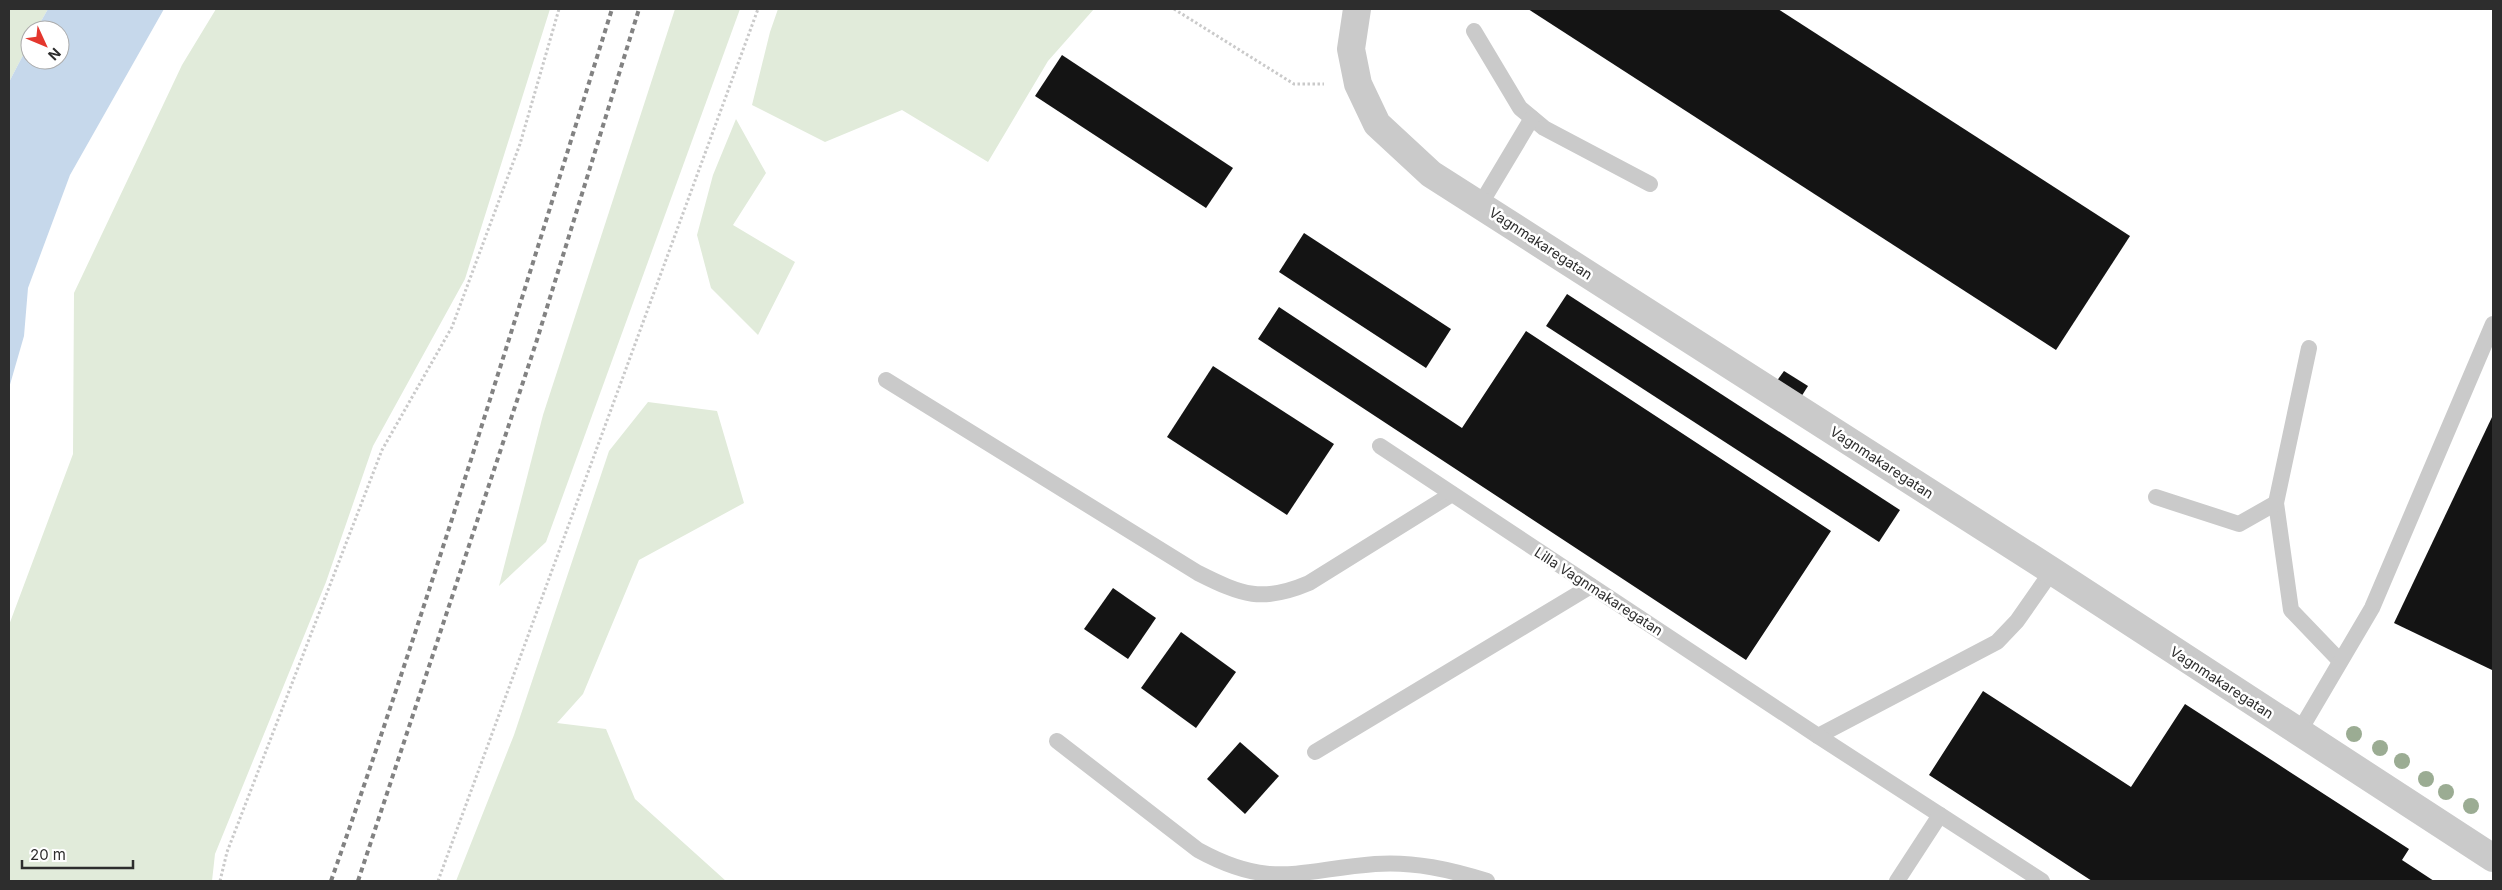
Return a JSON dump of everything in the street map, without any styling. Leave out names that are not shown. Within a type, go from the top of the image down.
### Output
[{"type":"street","name":"Vagnmakaregatan","points":[[1357,9],[1351,49],[1358,84],[1377,124],[1431,174],[2052,572],[2493,858]]},
{"type":"lane","points":[[1474,32],[1520,108],[1544,128],[1650,184]]},
{"type":"lane","points":[[1480,205],[1532,118]]},
{"type":"lane","points":[[2299,732],[2372,608],[2493,324]]},
{"type":"lane","points":[[2309,348],[2276,503],[2291,610],[2340,661]]},
{"type":"lane","points":[[886,380],[1198,573],[1226,587],[1256,595],[1285,594],[1309,583],[1452,494]]},
{"type":"lane","name":"Lilla Vagnmakaregatan","points":[[1380,446],[1818,736],[2042,881]]},
{"type":"lane","points":[[2156,497],[2239,524],[2276,503]]},
{"type":"lane","points":[[1818,736],[1997,642],[2016,621],[2052,572]]},
{"type":"lane","points":[[1315,752],[1591,586]]},
{"type":"lane","points":[[1058,741],[1198,850],[1223,866],[1249,875],[1271,878],[1305,876],[1336,868],[1376,864],[1402,864],[1446,868],[1487,881]]},
{"type":"lane","points":[[1897,881],[1940,815]]},
{"type":"path","points":[[220,881],[227,852],[382,450],[452,327],[520,144],[559,9]]},
{"type":"path","points":[[438,881],[758,9]]},
{"type":"path","points":[[1174,9],[1294,84],[1358,84]]},
{"type":"green space","points":[[9,9],[48,9],[42,20],[20,20],[20,61],[9,82]]},
{"type":"green space","points":[[216,9],[550,9],[465,279],[373,446],[326,582],[215,854],[212,881],[9,881],[9,625],[73,454],[74,293],[182,65]]},
{"type":"green space","points":[[675,9],[740,9],[546,542],[499,586],[543,415]]},
{"type":"green space","points":[[778,9],[1094,9],[1048,61],[988,162],[902,110],[825,142],[752,105],[770,32]]},
{"type":"green space","points":[[736,119],[766,173],[733,225],[795,262],[758,335],[711,288],[697,235],[713,175]]},
{"type":"green space","points":[[648,402],[717,411],[744,503],[639,560],[583,694],[557,723],[606,729],[635,799],[726,881],[456,881],[514,735],[609,451]]},
{"type":"water","points":[[48,9],[164,9],[70,175],[28,288],[24,336],[9,388],[9,82],[20,61],[20,70],[70,70],[70,20],[42,20]]},
{"type":"building","points":[[1528,9],[1778,9],[2130,236],[2056,350]]},
{"type":"building","points":[[1062,55],[1233,168],[1206,208],[1035,96]]},
{"type":"building","points":[[1304,233],[1451,329],[1426,368],[1279,272]]},
{"type":"building","points":[[1567,294],[1900,510],[1879,542],[1546,326]]},
{"type":"building","points":[[1279,307],[1462,428],[1526,331],[1831,531],[1746,660],[1258,339]]},
{"type":"building","points":[[1213,366],[1334,444],[1287,515],[1167,437]]},
{"type":"building","points":[[1784,371],[1808,386],[1801,397],[1776,382]]},
{"type":"building","points":[[2493,415],[2493,667],[2492,670],[2394,623]]},
{"type":"building","points":[[1113,588],[1156,618],[1128,659],[1084,629]]},
{"type":"building","points":[[1181,632],[1236,672],[1196,728],[1141,688]]},
{"type":"building","points":[[1983,691],[2131,787],[2185,704],[2409,849],[2402,860],[2434,881],[2092,881],[1929,775]]},
{"type":"building","points":[[1240,742],[1279,776],[1245,814],[1207,779]]},
{"type":"railway","points":[[331,881],[405,664],[510,337],[612,9]]},
{"type":"railway","points":[[358,881],[536,343],[639,9]]}]
